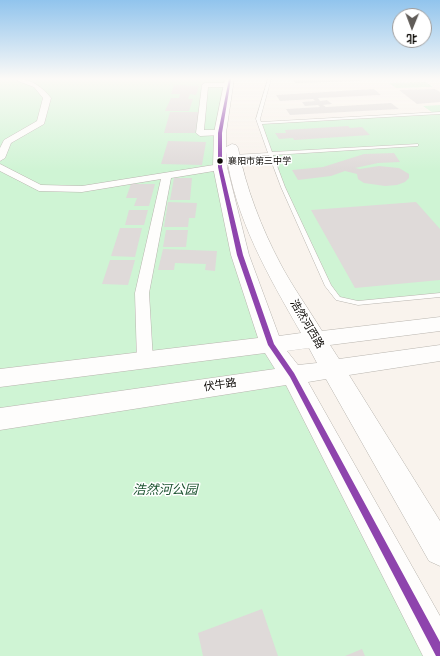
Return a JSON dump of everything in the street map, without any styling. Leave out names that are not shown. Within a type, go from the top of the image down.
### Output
[{"type":"street","points":[[0,158],[7,142],[41,122],[44,110]]},
{"type":"street","name":"浩然河西路","points":[[226,110],[220,133],[227,162],[240,255],[271,345],[292,375],[440,652]]},
{"type":"street","name":"浩然河西路","points":[[227,162],[234,110]]},
{"type":"street","points":[[0,168],[39,188],[82,189],[167,175],[227,162]]},
{"type":"street","name":"浩然河西路","points":[[227,162],[234,168],[251,220],[271,264],[440,549]]},
{"type":"street","points":[[145,360],[142,293],[167,175]]},
{"type":"street","points":[[0,378],[440,324]]},
{"type":"street","name":"伏牛路","points":[[0,419],[231,383],[334,370],[440,353]]},
{"type":"lane","points":[[261,110],[258,119],[283,187],[328,286],[338,299],[358,303],[440,295]]},
{"type":"lane","points":[[260,123],[440,113]]},
{"type":"lane","points":[[227,162],[270,154],[417,145]]},
{"type":"green space","name":"浩然河公园","points":[[0,110],[227,110],[220,167],[232,222],[292,375],[440,656],[0,656]]},
{"type":"green space","points":[[428,110],[440,110],[440,295],[358,303],[338,299],[328,286],[283,187],[260,123],[433,113]]},
{"type":"building","points":[[166,110],[189,110],[189,111],[165,111]]},
{"type":"building","points":[[286,110],[388,110],[290,115]]},
{"type":"building","points":[[170,112],[199,112],[195,133],[164,133]]},
{"type":"building","points":[[348,126],[350,128],[362,127],[370,135],[294,140],[293,138],[279,139],[275,133],[286,133],[285,130]]},
{"type":"building","points":[[168,141],[206,142],[202,165],[161,164]]},
{"type":"building","points":[[394,153],[400,162],[378,163],[355,168],[360,169],[379,166],[399,168],[409,174],[409,178],[405,182],[397,185],[385,186],[364,183],[358,179],[357,174],[345,171],[331,176],[298,180],[292,170],[323,167],[364,154]]},
{"type":"building","points":[[174,178],[192,178],[190,200],[170,200]]},
{"type":"building","points":[[131,184],[155,184],[149,206],[134,206],[137,198],[126,198]]},
{"type":"building","points":[[168,202],[197,203],[195,218],[189,218],[188,227],[164,227]]},
{"type":"building","points":[[416,202],[440,229],[440,280],[355,288],[311,210]]},
{"type":"building","points":[[129,210],[148,210],[144,225],[125,225]]},
{"type":"building","points":[[120,228],[142,228],[135,257],[111,256]]},
{"type":"building","points":[[166,230],[188,230],[186,247],[163,247]]},
{"type":"building","points":[[163,249],[217,251],[215,271],[205,270],[206,264],[175,263],[174,270],[158,270]]},
{"type":"building","points":[[110,260],[135,260],[128,285],[102,284]]},
{"type":"building","points":[[262,609],[278,656],[203,656],[198,633]]},
{"type":"building","points":[[362,649],[365,656],[345,656]]},
{"type":"transit line","points":[[224,110],[220,133],[220,167],[240,255],[271,345],[292,375],[440,652]]},
{"type":"place","name":"襄阳市第三中学","points":[[220,161]]}]
